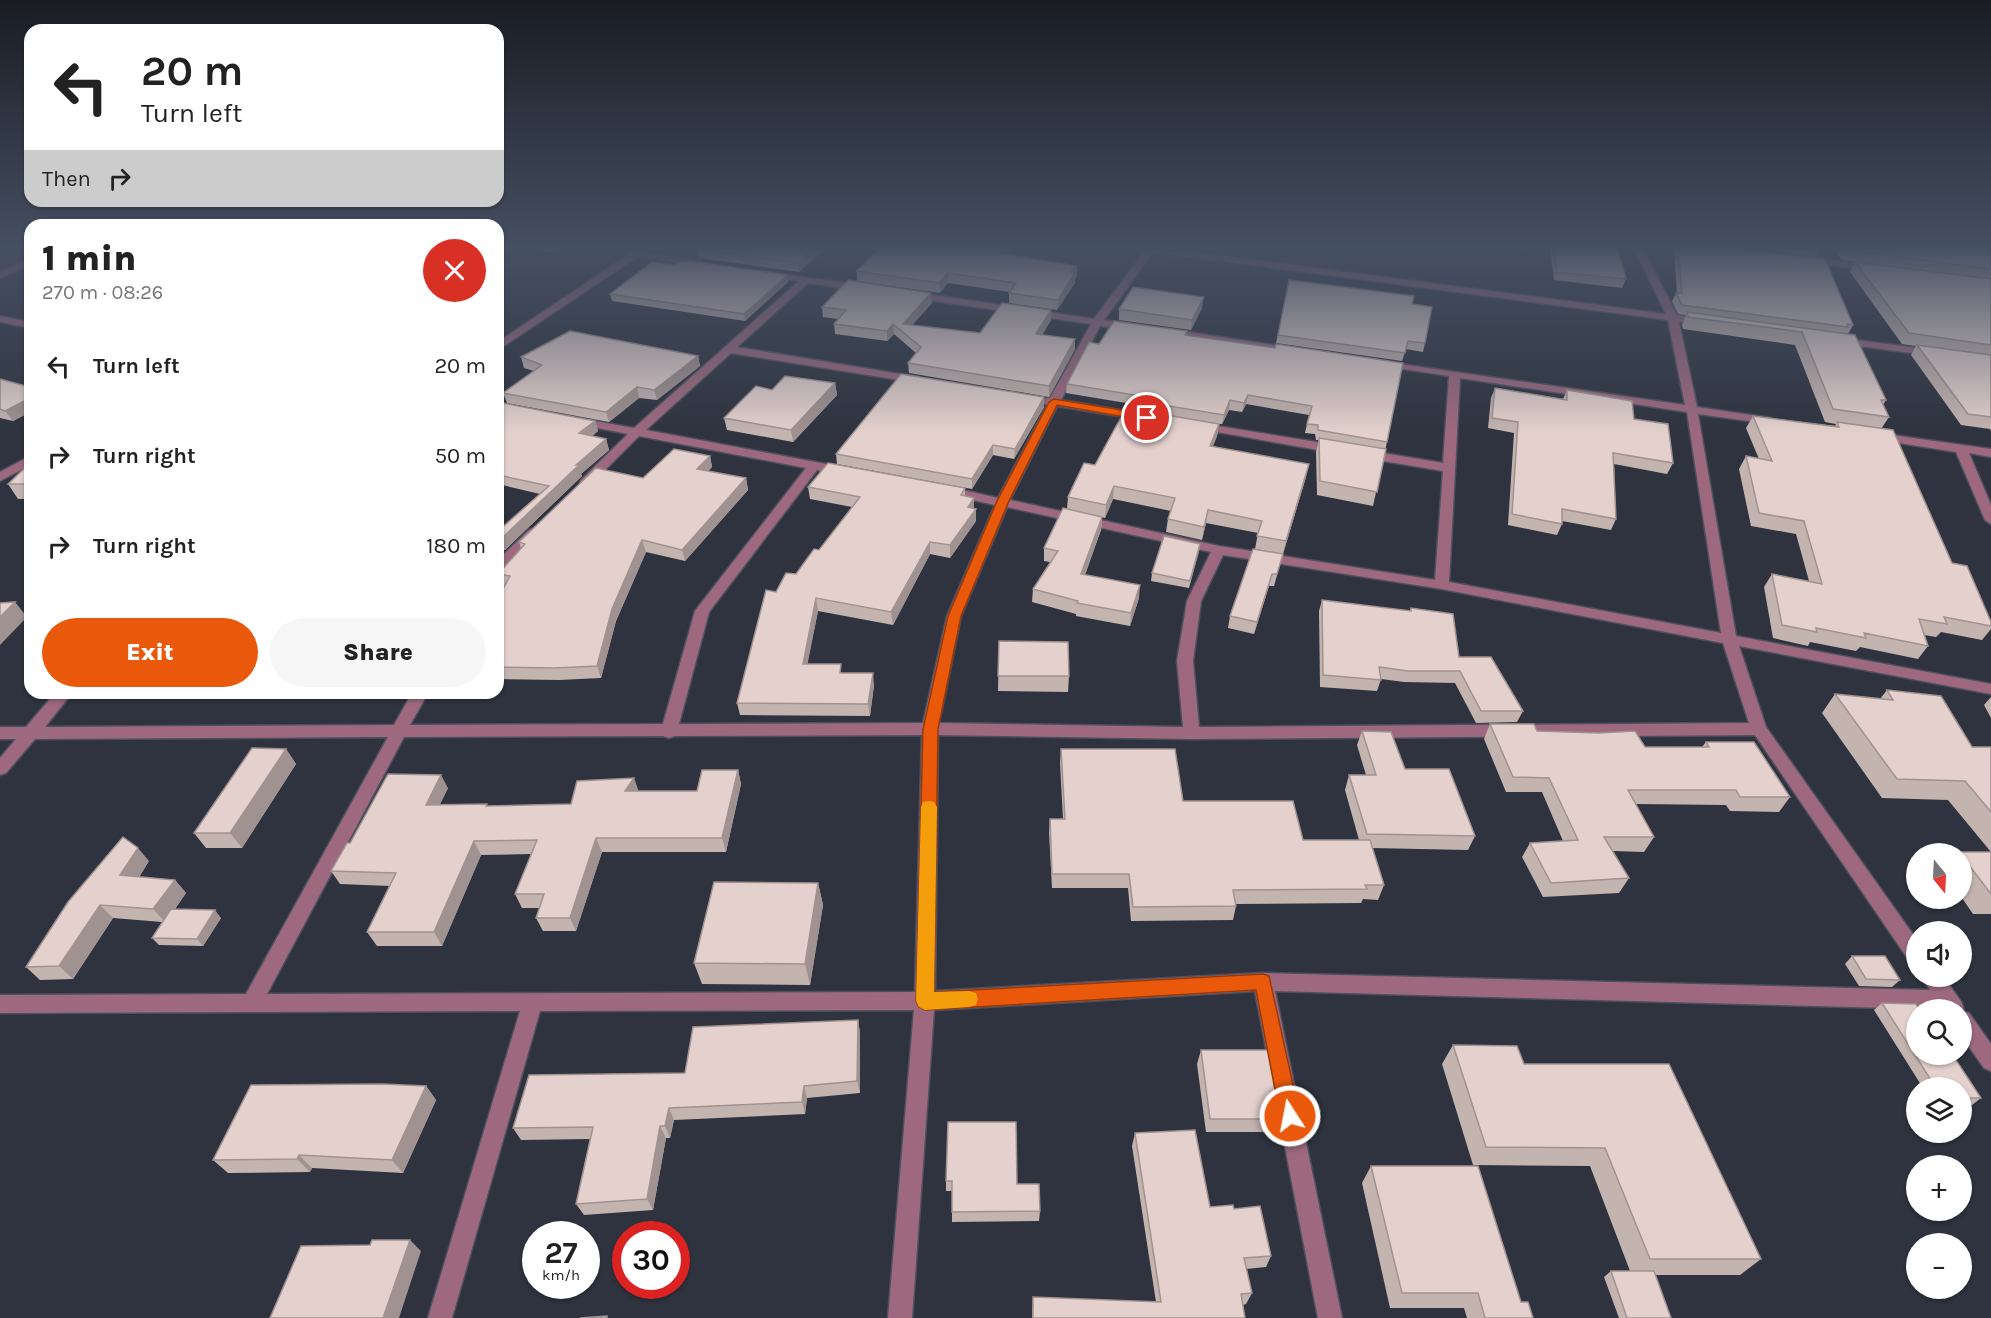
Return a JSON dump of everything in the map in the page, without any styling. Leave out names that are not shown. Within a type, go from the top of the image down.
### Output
[{"type":"street","points":[[504,343],[553,311]]},
{"type":"street","points":[[580,488],[637,432],[771,311]]},
{"type":"street","points":[[1019,311],[1305,352]]},
{"type":"street","points":[[900,1318],[925,1001],[930,729],[954,616],[1003,501],[1097,322],[1106,311]]},
{"type":"street","points":[[1616,311],[1720,325]]},
{"type":"street","points":[[1669,311],[1673,318],[1692,409],[1730,640],[1759,729],[1906,940]]},
{"type":"street","points":[[0,319],[24,324]]},
{"type":"street","points":[[1826,339],[1944,355]]},
{"type":"street","points":[[729,348],[926,381]]},
{"type":"street","points":[[1374,362],[1786,423]]},
{"type":"street","points":[[1442,585],[1455,374]]},
{"type":"street","points":[[1030,398],[1158,420]]},
{"type":"street","points":[[568,419],[859,474]]},
{"type":"street","points":[[1182,423],[1449,468]]},
{"type":"street","points":[[1868,435],[1991,453]]},
{"type":"street","points":[[1961,449],[1991,520]]},
{"type":"street","points":[[0,461],[24,463]]},
{"type":"street","points":[[0,477],[24,464]]},
{"type":"street","points":[[669,732],[702,610],[814,465]]},
{"type":"street","points":[[937,489],[1003,501],[1219,550],[1442,585],[1991,689]]},
{"type":"street","points":[[504,562],[539,528]]},
{"type":"street","points":[[1191,733],[1185,661],[1194,601],[1219,550]]},
{"type":"street","points":[[0,769],[59,699]]},
{"type":"street","points":[[252,1003],[417,699]]},
{"type":"street","points":[[0,733],[669,732],[930,729],[1191,733],[1759,729]]},
{"type":"street","points":[[1263,982],[1330,1318]]},
{"type":"street","points":[[0,1004],[925,1001],[1263,982],[1906,1003]]},
{"type":"street","points":[[440,1318],[533,1002]]},
{"type":"street","points":[[1972,1034],[1991,1061]]},
{"type":"building","points":[[721,311],[748,311],[744,314]]},
{"type":"building","points":[[846,311],[915,311],[903,324],[980,333],[996,311],[1051,311],[1036,334],[1075,339],[1049,386],[908,363],[921,347],[893,324],[887,331],[834,324]]},
{"type":"building","points":[[1129,311],[1197,311],[1192,320]]},
{"type":"building","points":[[1283,311],[1431,311],[1425,343],[1408,341],[1405,353],[1278,335]]},
{"type":"building","points":[[1724,311],[1847,311],[1853,325],[1847,324],[1848,327]]},
{"type":"building","points":[[1892,311],[1991,311],[1991,345],[1909,333]]},
{"type":"building","points":[[1687,312],[1855,335],[1886,400],[1881,400],[1889,417],[1833,409],[1802,332],[1688,317]]},
{"type":"building","points":[[1114,321],[1187,331],[1185,335],[1275,348],[1276,344],[1403,363],[1387,442],[1318,430],[1318,425],[1307,424],[1312,406],[1248,395],[1244,403],[1230,400],[1224,415],[1132,400],[1135,395],[1067,384],[1089,342],[1099,344]]},
{"type":"building","points":[[570,331],[698,356],[654,390],[637,387],[606,412],[504,393],[542,365],[521,357]]},
{"type":"building","points":[[1917,345],[1991,355],[1991,417],[1968,414]]},
{"type":"building","points":[[901,374],[1044,397],[1015,449],[993,445],[972,479],[836,454]]},
{"type":"building","points":[[785,376],[835,383],[791,430],[724,418],[756,386],[772,390]]},
{"type":"building","points":[[0,379],[24,385],[24,401],[5,411],[0,409]]},
{"type":"building","points":[[1495,388],[1567,400],[1567,390],[1632,401],[1634,419],[1668,424],[1673,463],[1613,453],[1616,519],[1562,509],[1562,524],[1512,514],[1518,422],[1492,418]]},
{"type":"building","points":[[504,403],[595,421],[579,433],[606,439],[576,465],[579,465],[504,536],[504,526],[549,486],[504,476]]},
{"type":"building","points":[[1126,408],[1219,424],[1210,446],[1309,464],[1286,541],[1257,536],[1262,521],[1208,510],[1204,527],[1168,519],[1175,498],[1114,486],[1106,505],[1068,497],[1084,463],[1095,465]]},
{"type":"building","points":[[1753,416],[1839,427],[1837,422],[1893,430],[1952,563],[1967,566],[1991,626],[1944,617],[1947,624],[1919,619],[1928,646],[1864,633],[1866,638],[1816,628],[1817,632],[1782,625],[1772,574],[1822,584],[1804,521],[1759,513],[1746,456],[1772,461]]},
{"type":"building","points":[[1319,438],[1386,449],[1377,492],[1320,481]]},
{"type":"building","points":[[674,449],[710,456],[697,469],[746,478],[682,550],[642,540],[612,609],[597,666],[504,667],[504,587],[510,576],[504,575],[504,567],[525,544],[519,542],[596,468],[643,478]]},
{"type":"building","points":[[828,463],[965,488],[961,495],[974,498],[968,507],[976,509],[950,545],[930,542],[891,612],[816,598],[803,664],[841,664],[840,673],[873,673],[868,704],[737,703],[766,590],[776,592],[786,573],[796,574],[814,549],[819,550],[860,497],[808,487]]},
{"type":"building","points":[[24,469],[24,484],[8,484]]},
{"type":"building","points":[[1063,508],[1102,517],[1081,574],[1140,585],[1131,613],[1077,603],[1078,601],[1033,589],[1058,551],[1044,548]]},
{"type":"building","points":[[1164,536],[1200,544],[1190,581],[1152,573]]},
{"type":"building","points":[[1253,549],[1283,554],[1277,574],[1272,574],[1257,622],[1230,616]]},
{"type":"building","points":[[1322,600],[1453,614],[1459,657],[1491,657],[1523,711],[1481,711],[1460,671],[1408,671],[1379,667],[1381,680],[1323,675]]},
{"type":"building","points":[[15,602],[0,617],[0,603]]},
{"type":"building","points":[[999,641],[1068,642],[1069,676],[998,676]]},
{"type":"building","points":[[1887,690],[1941,696],[1972,747],[1991,747],[1991,812],[1965,781],[1897,779],[1835,694],[1893,700]]},
{"type":"building","points":[[1490,724],[1534,724],[1537,731],[1599,733],[1635,731],[1645,747],[1709,747],[1706,742],[1754,742],[1790,797],[1740,797],[1736,790],[1628,790],[1654,837],[1604,837],[1629,878],[1551,883],[1530,843],[1578,840],[1549,778],[1513,777]]},
{"type":"building","points":[[1362,731],[1391,732],[1405,769],[1449,769],[1475,836],[1367,834],[1349,775],[1376,775]]},
{"type":"building","points":[[252,748],[286,749],[230,833],[194,833]]},
{"type":"building","points":[[1061,749],[1175,749],[1183,801],[1293,801],[1303,840],[1370,840],[1384,885],[1365,885],[1367,889],[1233,890],[1236,906],[1133,907],[1129,874],[1052,874],[1050,819],[1065,819]]},
{"type":"building","points":[[702,770],[738,770],[722,838],[596,838],[570,918],[536,918],[544,894],[515,894],[537,840],[474,841],[434,932],[367,932],[396,873],[331,871],[347,843],[350,843],[388,774],[441,775],[426,805],[487,804],[486,806],[571,804],[577,781],[634,778],[625,791],[697,791]]},
{"type":"building","points":[[123,837],[138,848],[120,875],[175,880],[153,909],[100,905],[59,966],[26,967],[68,902]]},
{"type":"building","points":[[1972,852],[1991,852],[1991,894],[1972,869]]},
{"type":"building","points":[[714,882],[818,883],[805,964],[694,963]]},
{"type":"building","points":[[171,909],[215,910],[197,939],[152,938]]},
{"type":"building","points":[[1852,956],[1885,956],[1900,980],[1866,979]]},
{"type":"building","points":[[1882,1003],[1906,1004],[1906,1041]]},
{"type":"building","points":[[858,1020],[857,1081],[804,1086],[802,1102],[669,1108],[665,1126],[660,1126],[647,1199],[576,1204],[593,1127],[513,1128],[529,1075],[685,1073],[693,1027]]},
{"type":"building","points":[[1453,1045],[1517,1046],[1524,1064],[1669,1064],[1761,1259],[1650,1259],[1605,1148],[1486,1147]]},
{"type":"building","points":[[1201,1050],[1271,1050],[1284,1119],[1210,1119]]},
{"type":"building","points":[[1921,1065],[1959,1065],[1967,1077],[1929,1077]]},
{"type":"building","points":[[1972,1084],[1981,1098],[1972,1098]]},
{"type":"building","points":[[251,1085],[426,1086],[392,1160],[299,1155],[297,1159],[213,1160]]},
{"type":"building","points":[[948,1122],[1016,1122],[1017,1184],[1039,1184],[1040,1211],[952,1212],[952,1181],[946,1181]]},
{"type":"building","points":[[1195,1130],[1210,1207],[1233,1205],[1234,1209],[1260,1206],[1271,1256],[1244,1258],[1252,1293],[1241,1294],[1245,1318],[1033,1318],[1033,1297],[1161,1302],[1135,1133]]},
{"type":"building","points":[[1371,1166],[1478,1166],[1521,1302],[1528,1302],[1533,1318],[1485,1318],[1478,1293],[1402,1293]]},
{"type":"building","points":[[372,1240],[410,1240],[383,1318],[270,1318],[301,1246],[370,1245]]},
{"type":"building","points":[[1611,1271],[1654,1271],[1671,1318],[1627,1318]]},
{"type":"building","points":[[607,1316],[607,1318],[580,1318]]},
{"type":"slow traffic","points":[[929,807],[925,1001],[969,999]]},
{"type":"route","points":[[1147,418],[1054,402],[1003,501],[954,616],[930,729],[925,1001],[1263,982],[1290,1116]]}]
